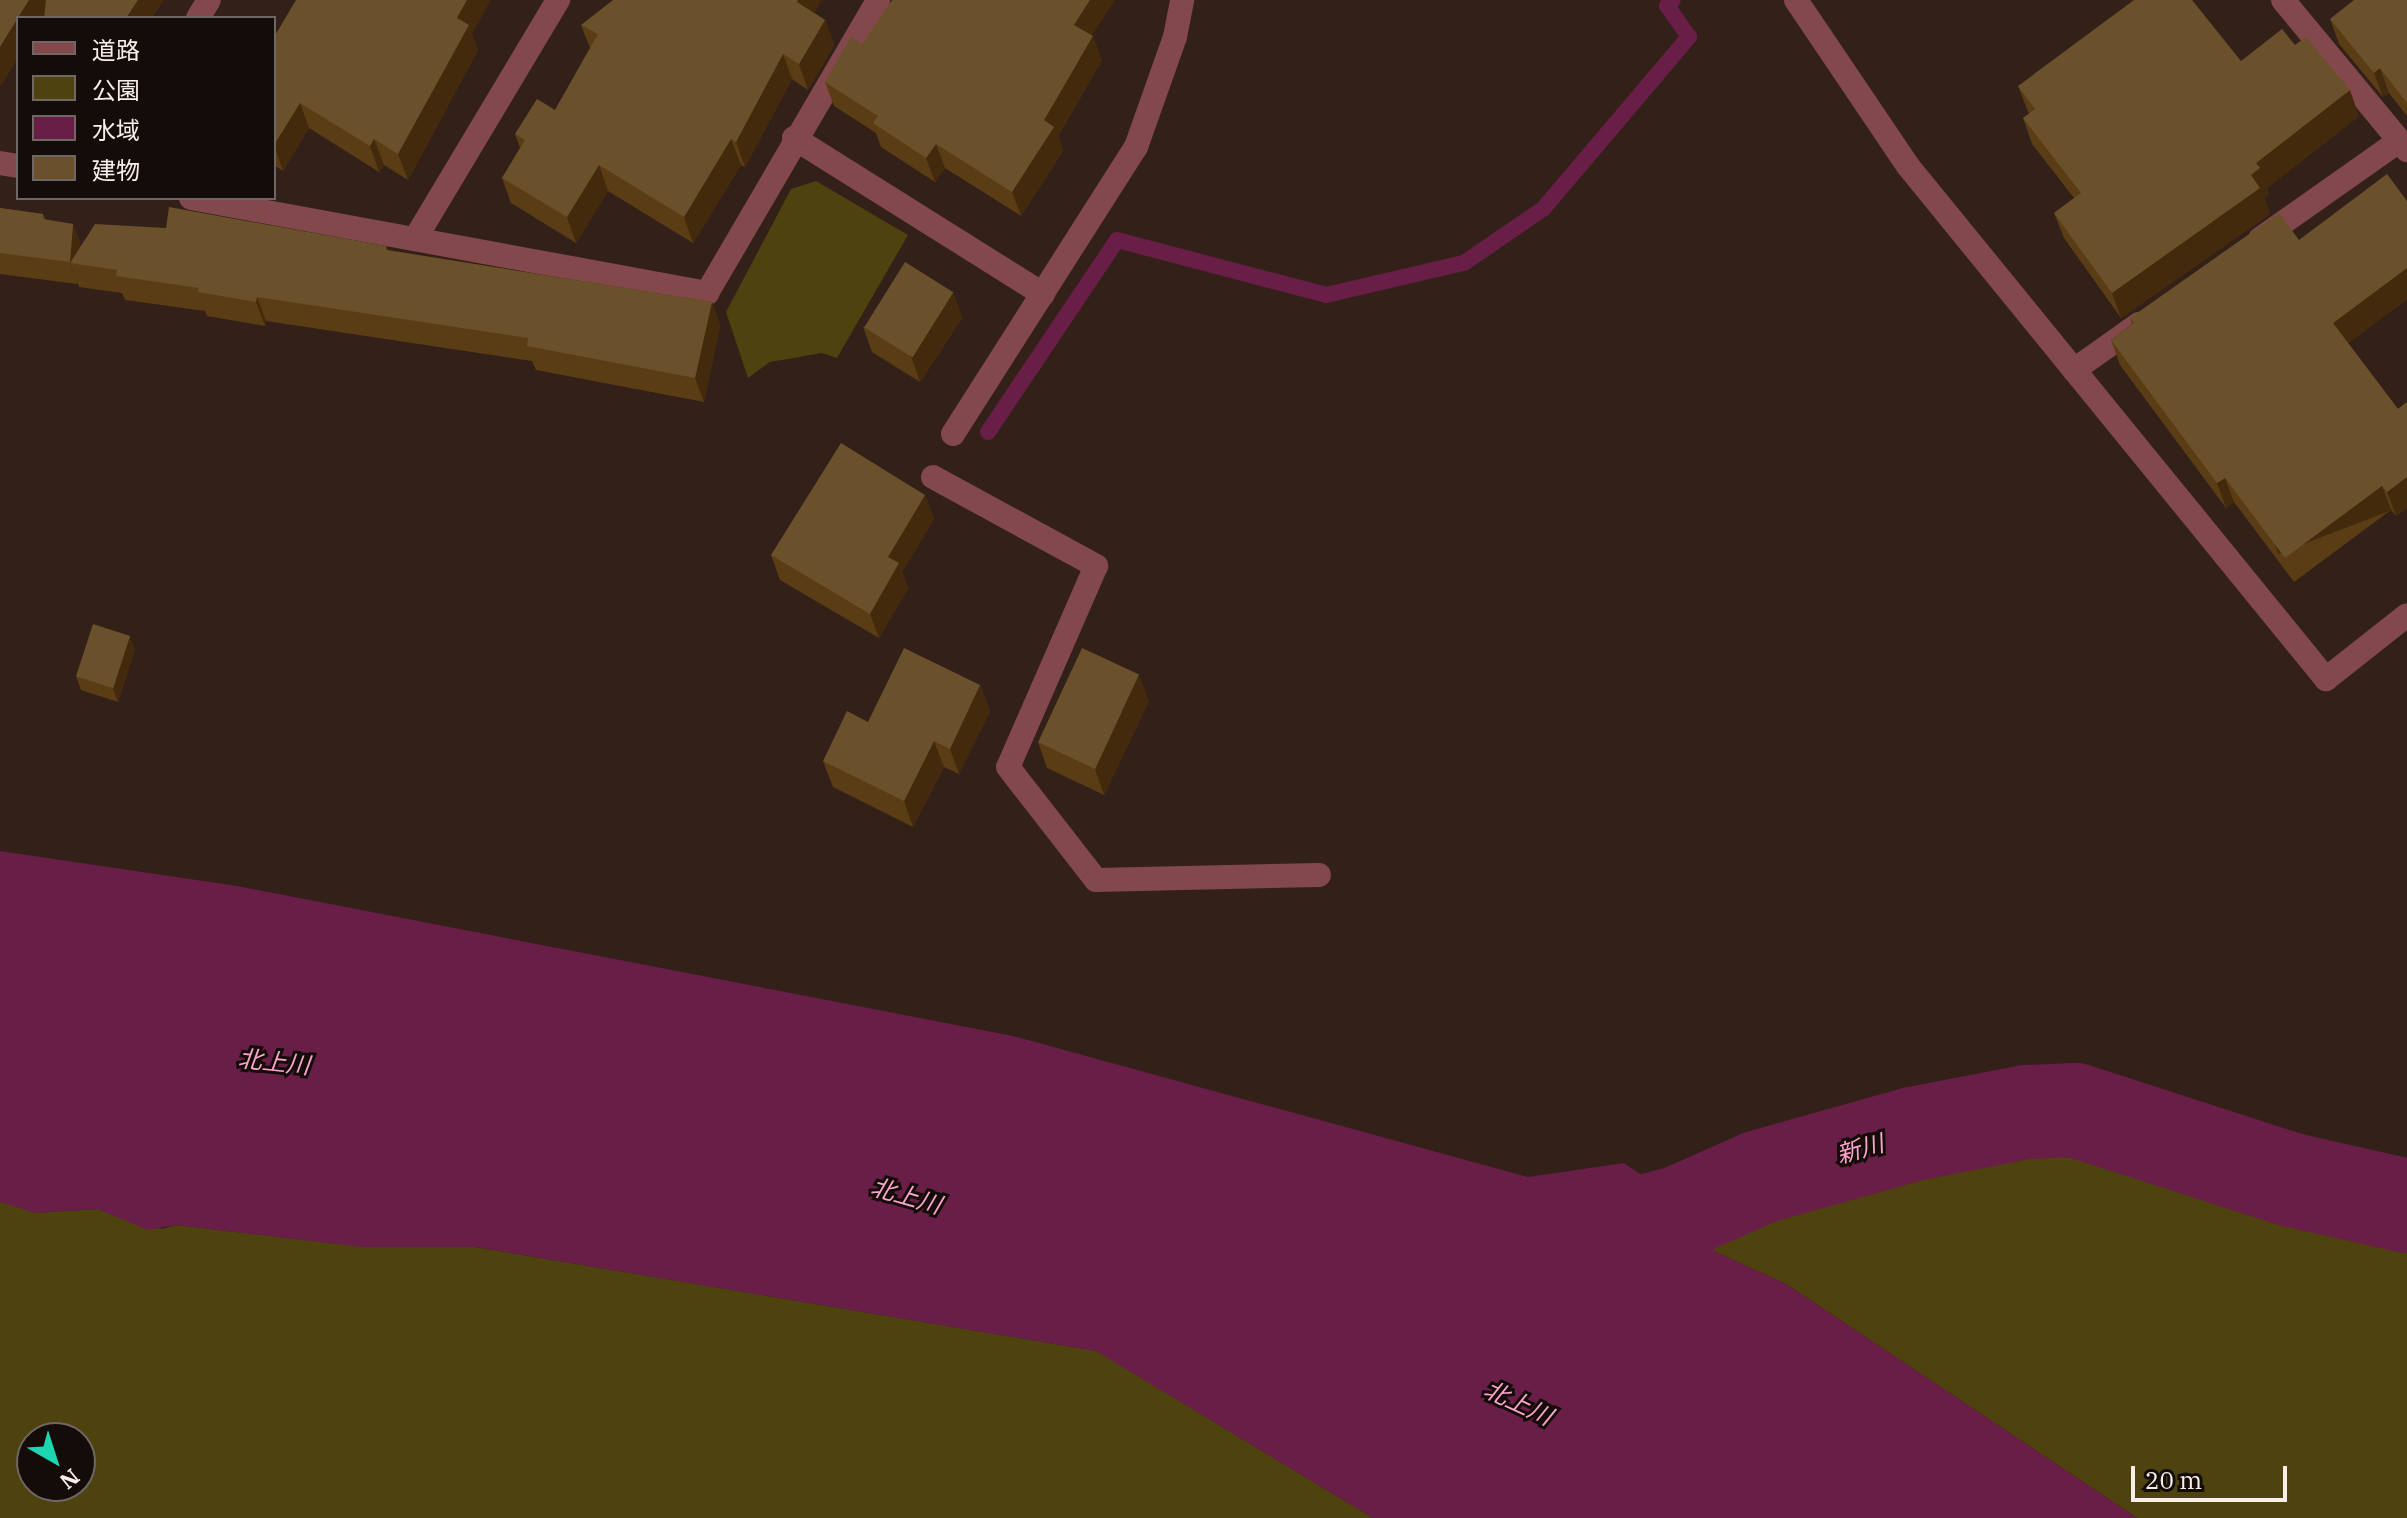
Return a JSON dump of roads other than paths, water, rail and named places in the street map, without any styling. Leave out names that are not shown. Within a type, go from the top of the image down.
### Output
[{"type":"street","points":[[415,239],[558,0]]},
{"type":"street","points":[[202,200],[707,293],[794,138],[878,0]]},
{"type":"street","points":[[953,434],[1136,147],[1175,37],[1182,0]]},
{"type":"street","points":[[1796,0],[1908,166],[2326,679],[2407,615]]},
{"type":"street","points":[[2243,251],[2403,146],[2283,0]]},
{"type":"street","points":[[794,138],[1043,294]]},
{"type":"street","points":[[2074,370],[2165,306]]},
{"type":"street","points":[[933,477],[1096,566],[1008,767],[1096,880],[1319,875]]},
{"type":"water","name":"北上川","points":[[0,851],[237,886],[1013,1036],[1528,1177],[1624,1163],[1713,1224],[1714,1251],[1786,1284],[2137,1518],[1373,1518],[1096,1351],[475,1247],[362,1247],[176,1225],[148,1230],[97,1209],[35,1213],[0,1202]]},
{"type":"waterway","points":[[988,432],[1117,240],[1326,295],[1464,263],[1543,209],[1689,37],[1667,6],[1673,0]]},
{"type":"waterway","name":"新川","points":[[1565,1244],[1681,1212],[1760,1177],[1913,1134],[2026,1112],[2075,1110],[2288,1179],[2407,1206]]}]
